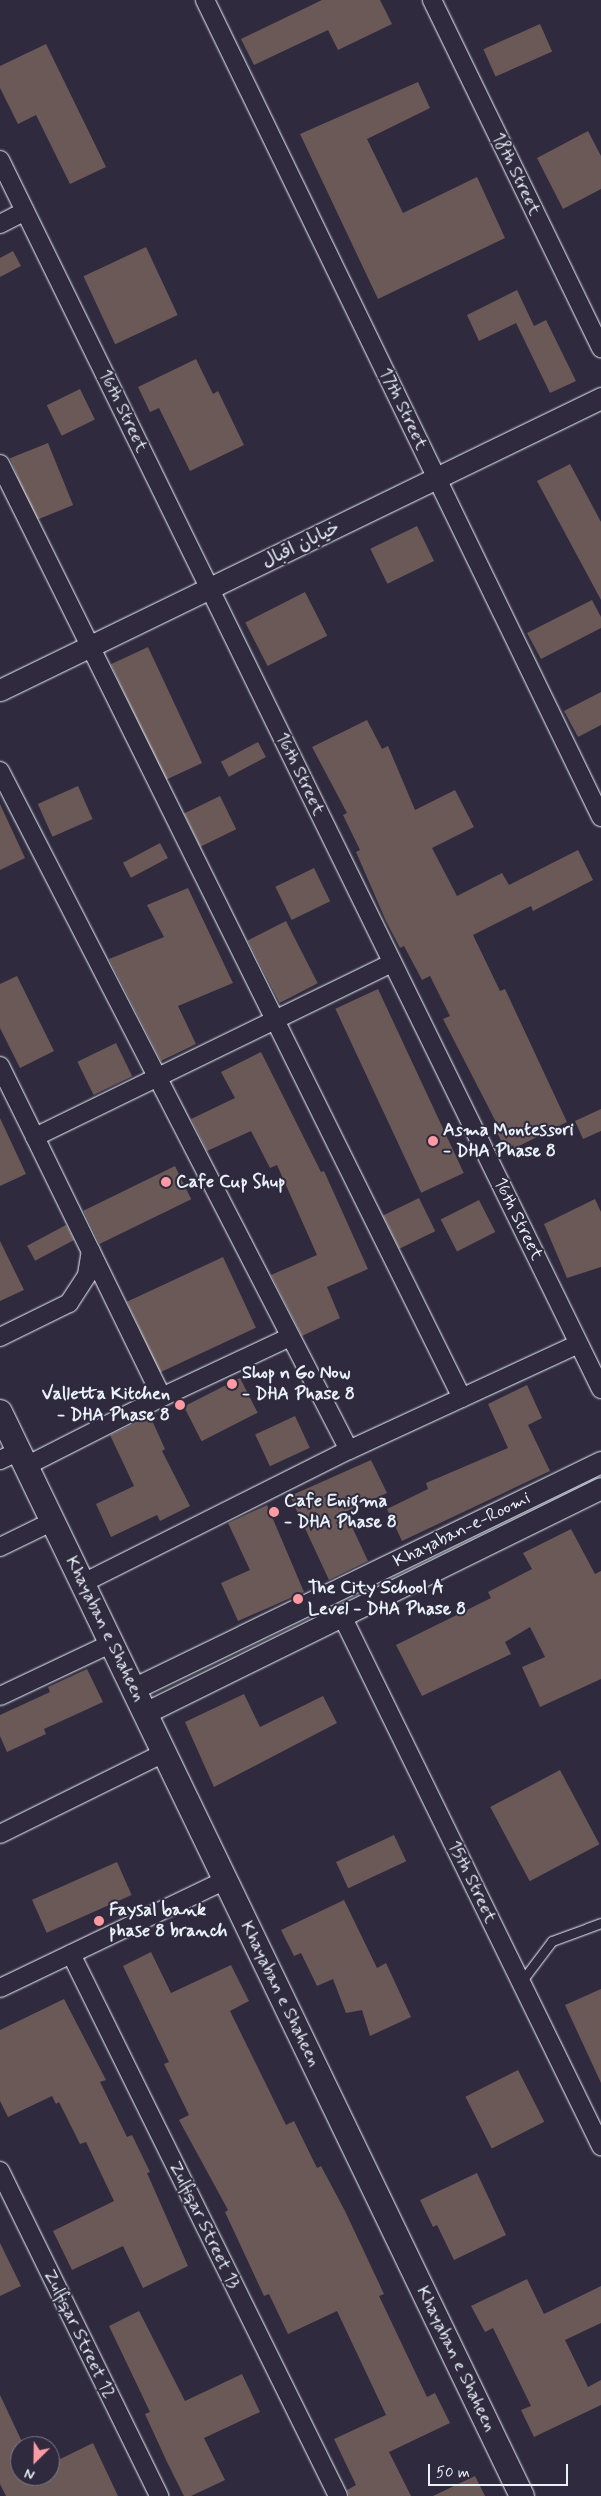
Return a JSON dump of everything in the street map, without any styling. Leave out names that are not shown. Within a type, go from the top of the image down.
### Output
[{"type":"main road","name":"Khayaban e Shaheen","points":[[9,1443],[53,1521],[522,2496]]},
{"type":"street","name":"17th Street","points":[[205,0],[601,817]]},
{"type":"street","name":"18th Street","points":[[432,0],[601,348]]},
{"type":"street","name":"16th Street","points":[[0,160],[601,1389]]},
{"type":"street","points":[[0,224],[25,211]]},
{"type":"street","name":"خیابان اقبال","points":[[0,690],[90,649],[601,398]]},
{"type":"street","points":[[0,464],[273,1021],[462,1398]]},
{"type":"street","points":[[0,772],[349,1450]]},
{"type":"street","points":[[35,1137],[392,963]]},
{"type":"street","points":[[0,1066],[162,1397]]},
{"type":"street","points":[[0,1337],[69,1303],[87,1275],[91,1251]]},
{"type":"street","points":[[9,1443],[162,1397],[290,1337]]},
{"type":"street","points":[[83,1583],[349,1450],[578,1344]]},
{"type":"street","name":"Khayaban-e-Roomi","points":[[133,1689],[601,1462]]},
{"type":"street","name":"Khayaban-e-Roomi","points":[[145,1713],[343,1618],[601,1488]]},
{"type":"street","points":[[0,1547],[53,1521]]},
{"type":"street","name":"15th Street","points":[[343,1618],[601,2146]]},
{"type":"street","points":[[0,1696],[112,1643]]},
{"type":"street","points":[[0,1834],[164,1753]]},
{"type":"street","points":[[0,1988],[225,1880]]},
{"type":"street","name":"Zulfiqar Street 13","points":[[71,1954],[338,2496]]},
{"type":"street","name":"Zulfiqar Street 12","points":[[0,2172],[159,2496]]},
{"type":"lane","points":[[521,1982],[552,1941],[601,1922]]},
{"type":"building","points":[[322,0],[380,0],[392,24],[338,50],[328,30],[254,65],[241,39]]},
{"type":"building","points":[[540,24],[552,51],[496,77],[483,49]]},
{"type":"building","points":[[46,44],[106,167],[70,184],[36,115],[18,124],[0,88],[0,66]]},
{"type":"building","points":[[418,82],[430,108],[367,139],[403,213],[477,177],[505,238],[378,299],[300,134]]},
{"type":"building","points":[[588,131],[601,156],[601,189],[563,209],[537,158]]},
{"type":"building","points":[[146,247],[178,315],[115,344],[83,276]]},
{"type":"building","points":[[13,251],[21,266],[0,277],[0,258]]},
{"type":"building","points":[[517,290],[534,326],[546,320],[576,381],[550,393],[516,323],[479,341],[467,315]]},
{"type":"building","points":[[196,359],[213,394],[218,391],[244,445],[190,471],[159,408],[150,412],[138,387]]},
{"type":"building","points":[[80,389],[95,420],[62,436],[47,405]]},
{"type":"building","points":[[48,443],[73,505],[35,520],[10,458]]},
{"type":"building","points":[[570,464],[601,522],[601,600],[537,481]]},
{"type":"building","points":[[417,526],[434,561],[387,584],[370,549]]},
{"type":"building","points":[[305,592],[327,636],[268,666],[245,622]]},
{"type":"building","points":[[592,600],[601,617],[601,628],[541,659],[527,633]]},
{"type":"building","points":[[148,647],[202,763],[165,780],[111,664]]},
{"type":"building","points":[[601,692],[601,725],[578,737],[564,711]]},
{"type":"building","points":[[367,720],[382,749],[388,746],[415,810],[455,790],[474,827],[432,848],[457,896],[502,873],[509,885],[578,850],[593,880],[533,911],[531,906],[473,935],[500,991],[505,989],[567,1122],[507,1152],[493,1125],[497,1124],[443,1019],[450,1016],[430,976],[422,980],[404,946],[400,948],[386,921],[356,852],[360,850],[343,815],[347,813],[312,747]]},
{"type":"building","points":[[258,742],[266,757],[229,777],[221,762]]},
{"type":"building","points":[[78,786],[93,819],[52,837],[38,804]]},
{"type":"building","points":[[220,796],[236,829],[200,847],[184,814]]},
{"type":"building","points":[[0,804],[25,858],[0,870]]},
{"type":"building","points":[[160,843],[168,858],[131,878],[123,863]]},
{"type":"building","points":[[314,868],[330,901],[292,920],[275,887]]},
{"type":"building","points":[[188,888],[233,983],[178,1006],[196,1044],[161,1061],[109,959],[164,937],[147,905]]},
{"type":"building","points":[[286,921],[318,983],[279,1003],[248,941]]},
{"type":"building","points":[[17,976],[54,1051],[20,1068],[0,1028],[0,984]]},
{"type":"building","points":[[378,989],[464,1173],[421,1193],[335,1009]]},
{"type":"building","points":[[116,1043],[132,1076],[94,1095],[77,1062]]},
{"type":"building","points":[[261,1052],[321,1172],[324,1171],[368,1269],[327,1287],[340,1318],[302,1336],[271,1275],[317,1255],[277,1165],[270,1168],[251,1131],[207,1151],[191,1119],[235,1098],[221,1072]]},
{"type":"building","points":[[601,1109],[601,1131],[583,1139],[575,1121]]},
{"type":"building","points":[[0,1118],[26,1174],[0,1186]]},
{"type":"building","points":[[175,1166],[191,1199],[100,1244],[83,1211]]},
{"type":"building","points":[[419,1198],[435,1231],[399,1249],[383,1216]]},
{"type":"building","points":[[595,1199],[601,1212],[601,1267],[567,1278],[544,1224]]},
{"type":"building","points":[[479,1200],[495,1232],[457,1252],[441,1220]]},
{"type":"building","points":[[66,1225],[74,1240],[35,1261],[27,1246]]},
{"type":"building","points":[[0,1241],[24,1290],[0,1301]]},
{"type":"building","points":[[223,1257],[256,1328],[160,1372],[127,1302]]},
{"type":"building","points":[[240,1378],[258,1413],[202,1441],[184,1407]]},
{"type":"building","points":[[527,1385],[542,1418],[528,1425],[550,1471],[402,1541],[387,1509],[428,1489],[426,1483],[508,1448],[488,1404]]},
{"type":"building","points":[[150,1416],[165,1449],[162,1451],[190,1506],[160,1521],[157,1515],[111,1537],[96,1504],[134,1486],[110,1435]]},
{"type":"building","points":[[295,1416],[310,1448],[270,1466],[255,1435]]},
{"type":"building","points":[[371,1460],[387,1493],[345,1512],[368,1561],[329,1580],[290,1496]]},
{"type":"building","points":[[267,1505],[304,1592],[238,1621],[221,1583],[250,1570],[228,1523]]},
{"type":"building","points":[[571,1529],[595,1574],[601,1571],[601,1679],[540,1707],[522,1667],[545,1657],[530,1627],[505,1642],[511,1654],[422,1696],[396,1645],[491,1598],[488,1592],[532,1569],[523,1553]]},
{"type":"building","points":[[87,1669],[103,1702],[44,1729],[46,1734],[7,1752],[0,1736],[0,1715],[50,1692],[48,1687]]},
{"type":"building","points":[[244,1694],[260,1727],[323,1696],[337,1723],[214,1787],[185,1722]]},
{"type":"building","points":[[560,1770],[599,1844],[530,1881],[490,1807]]},
{"type":"building","points":[[394,1835],[406,1861],[348,1888],[336,1862]]},
{"type":"building","points":[[117,1862],[132,1895],[47,1933],[32,1900]]},
{"type":"building","points":[[344,1900],[377,1968],[386,1963],[411,2017],[370,2036],[362,2010],[346,2013],[333,1979],[317,1986],[301,1953],[294,1956],[281,1930]]},
{"type":"building","points":[[151,1952],[171,1993],[231,1965],[249,2001],[230,2011],[286,2125],[294,2121],[317,2168],[321,2166],[345,2211],[384,2294],[379,2296],[427,2397],[435,2393],[450,2423],[389,2452],[411,2496],[349,2496],[347,2490],[356,2485],[334,2439],[386,2415],[337,2311],[288,2334],[269,2294],[264,2296],[225,2212],[228,2210],[179,2120],[189,2115],[164,2064],[169,2062],[123,1966]]},
{"type":"building","points":[[601,1989],[601,2083],[565,2005]]},
{"type":"building","points":[[64,1999],[106,2080],[100,2082],[127,2137],[132,2135],[150,2172],[147,2173],[188,2266],[143,2288],[123,2246],[72,2270],[53,2231],[114,2201],[86,2142],[80,2144],[59,2102],[56,2104],[52,2096],[8,2117],[0,2101],[0,2030]]},
{"type":"building","points":[[518,2070],[544,2122],[492,2148],[465,2097]]},
{"type":"building","points":[[477,2173],[506,2235],[454,2260],[437,2225],[433,2227],[420,2200]]},
{"type":"building","points":[[0,2243],[21,2286],[0,2296]]},
{"type":"building","points":[[527,2279],[544,2314],[601,2286],[601,2323],[565,2340],[588,2387],[601,2380],[601,2405],[534,2437],[521,2410],[531,2406],[493,2328],[485,2332],[471,2306]]},
{"type":"building","points":[[139,2311],[185,2401],[242,2374],[260,2412],[204,2438],[225,2480],[191,2496],[184,2496],[167,2462],[145,2414],[150,2412],[109,2326]]},
{"type":"building","points":[[0,2395],[19,2436],[10,2436],[10,2486],[60,2486],[60,2459],[93,2443],[118,2496],[6,2496],[0,2484]]},
{"type":"building","points":[[475,2476],[485,2496],[433,2496]]},
{"type":"place","name":"Asma Montessori - DHA Phase 8","points":[[433,1141]]},
{"type":"place","name":"Cafe Cup Shup","points":[[166,1182]]},
{"type":"place","name":"Shop n Go Now - DHA Phase 8","points":[[232,1384]]},
{"type":"place","name":"Valletta Kitchen - DHA Phase 8","points":[[180,1405]]},
{"type":"place","name":"Cafe Enigma - DHA Phase 8","points":[[274,1512]]},
{"type":"place","name":"The City School A Level - DHA Phase 8","points":[[298,1599]]},
{"type":"place","name":"Faysal bank phase 8 branch","points":[[99,1921]]}]
